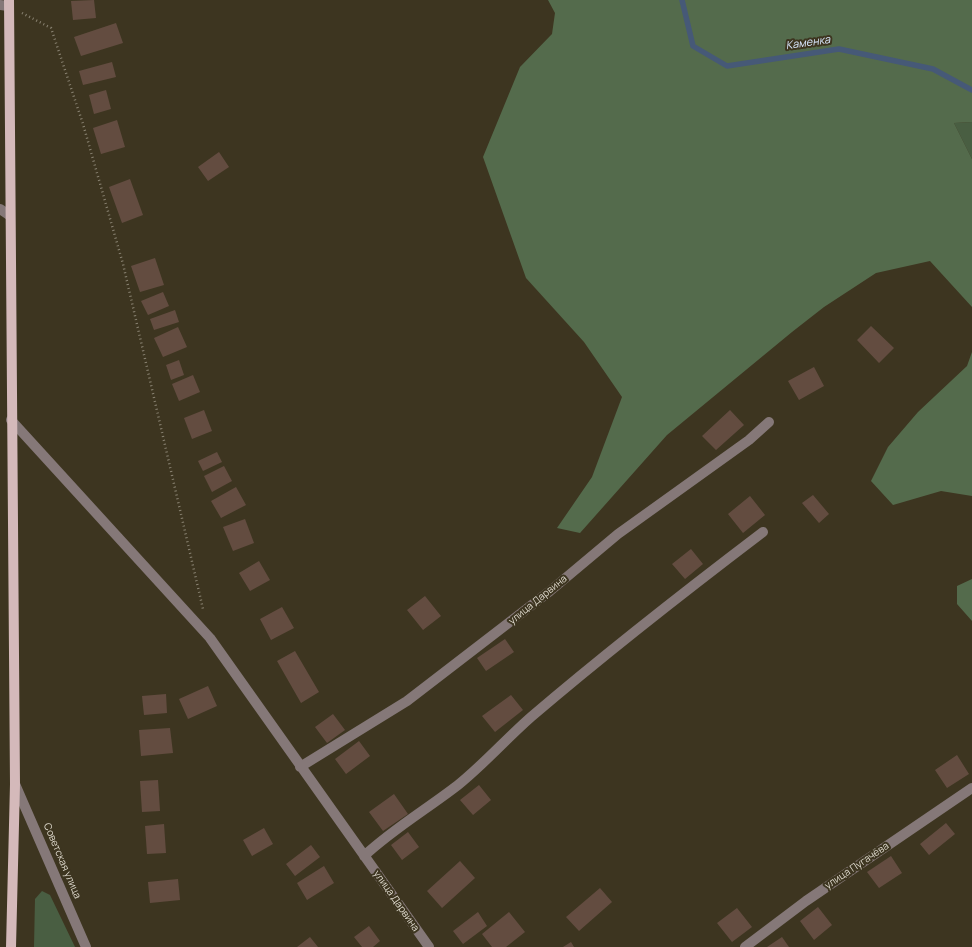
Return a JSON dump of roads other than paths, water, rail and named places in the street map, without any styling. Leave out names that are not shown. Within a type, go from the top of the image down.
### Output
[{"type":"main road","name":"Советская улица","points":[[6,4],[15,784],[11,947]]},
{"type":"street","points":[[0,209],[9,215]]},
{"type":"street","name":"улица Дарвина","points":[[11,420],[210,638],[429,947]]},
{"type":"street","name":"улица Дарвина","points":[[300,767],[407,701],[544,596],[618,534],[749,440],[769,422]]},
{"type":"street","points":[[364,856],[398,828],[458,785],[530,718],[620,643],[763,532]]},
{"type":"street","name":"Советская улица","points":[[15,784],[86,947]]},
{"type":"street","name":"улица Пугачёва","points":[[745,947],[806,901],[972,788]]},
{"type":"waterway","name":"Каменка","points":[[682,0],[693,46],[727,66],[839,49],[933,69],[972,90]]}]
